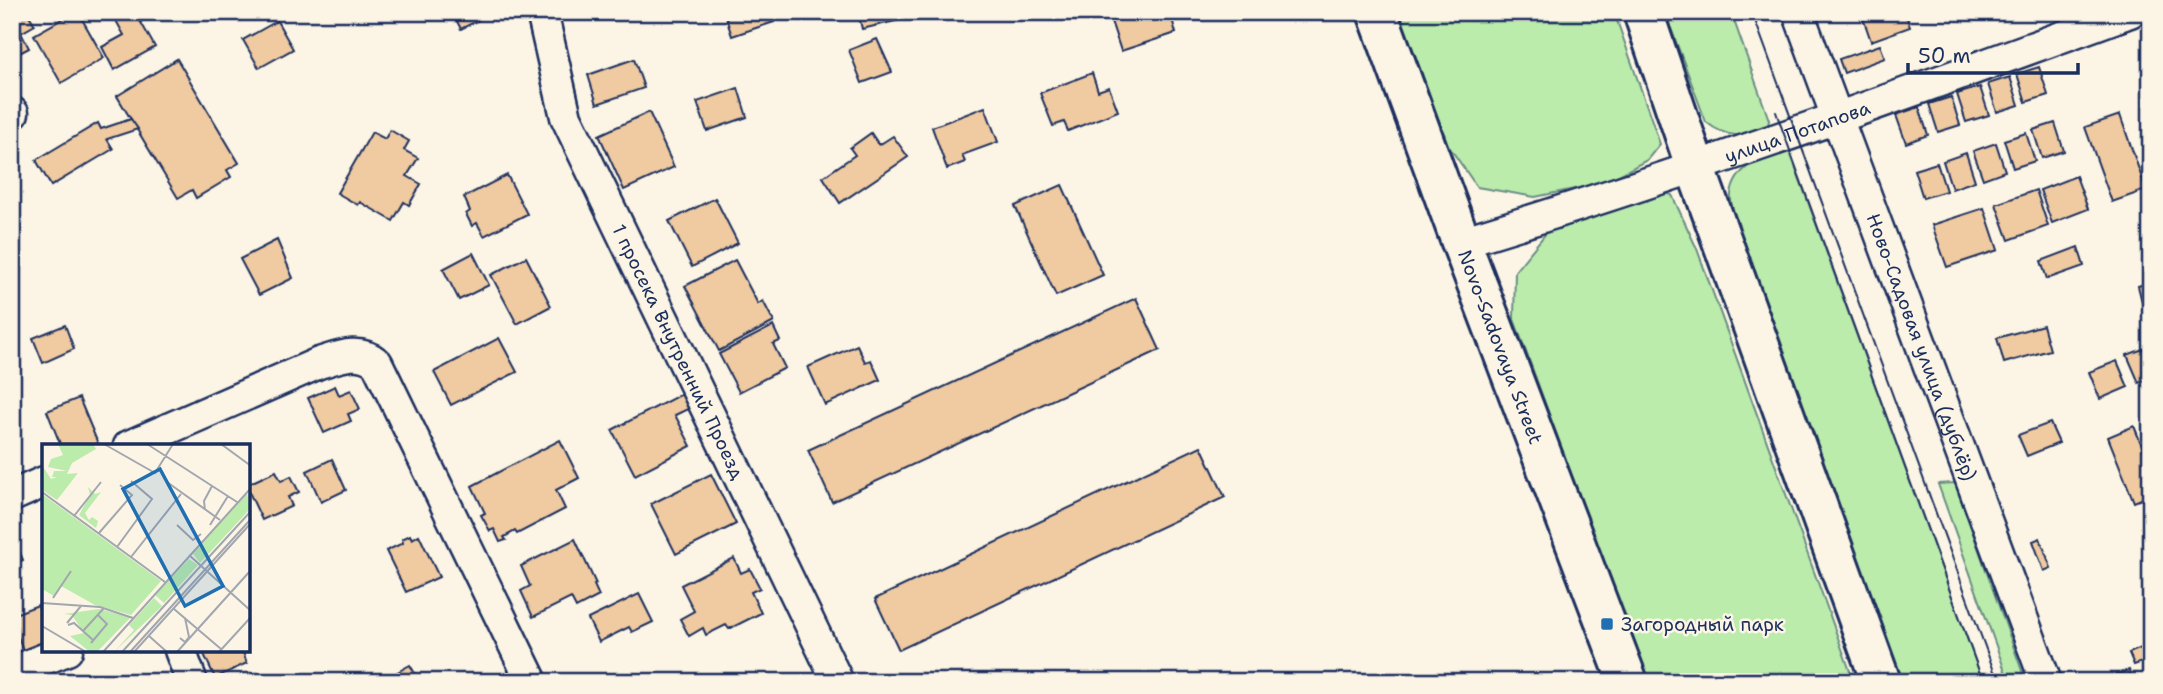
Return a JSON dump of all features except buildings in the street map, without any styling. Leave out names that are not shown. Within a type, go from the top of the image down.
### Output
[{"type":"main road","name":"Novo-Sadovaya Street","points":[[1377,12],[1628,682]]},
{"type":"main road","points":[[1643,12],[1695,166],[1881,682]]},
{"type":"street","name":"1 просека Внутренний Проезд","points":[[542,12],[566,117],[838,682]]},
{"type":"street","name":"Ново-Садовая улица (дублёр)","points":[[1798,12],[2046,682]]},
{"type":"street","name":"улица Потапова","points":[[1461,242],[1575,208],[1838,119],[2130,12]]},
{"type":"street","points":[[134,444],[319,363],[342,356],[369,356],[377,363],[532,682]]},
{"type":"street","points":[[12,496],[42,483]]},
{"type":"street","points":[[12,672],[62,652]]},
{"type":"street","points":[[181,652],[192,682]]},
{"type":"green space","points":[[1399,12],[1614,12],[1660,144],[1647,160],[1604,183],[1535,197],[1477,187],[1448,145]]},
{"type":"green space","points":[[1665,12],[1731,12],[1769,120],[1768,126],[1751,133],[1736,135],[1714,128],[1706,122]]},
{"type":"green space","points":[[1788,147],[1983,682],[1902,682],[1732,208],[1731,194],[1734,184],[1745,169],[1761,158]]},
{"type":"green space","points":[[1639,186],[1672,195],[1697,249],[1854,682],[1648,682],[1514,319],[1515,271],[1551,227]]},
{"type":"green space","points":[[1955,483],[2026,682],[2009,682],[1938,484]]},
{"type":"tram line","points":[[1752,12],[1998,682]]},
{"type":"tram line","points":[[1776,112],[1983,682]]},
{"type":"place","name":"Загородный парк","points":[[1607,624]]}]
